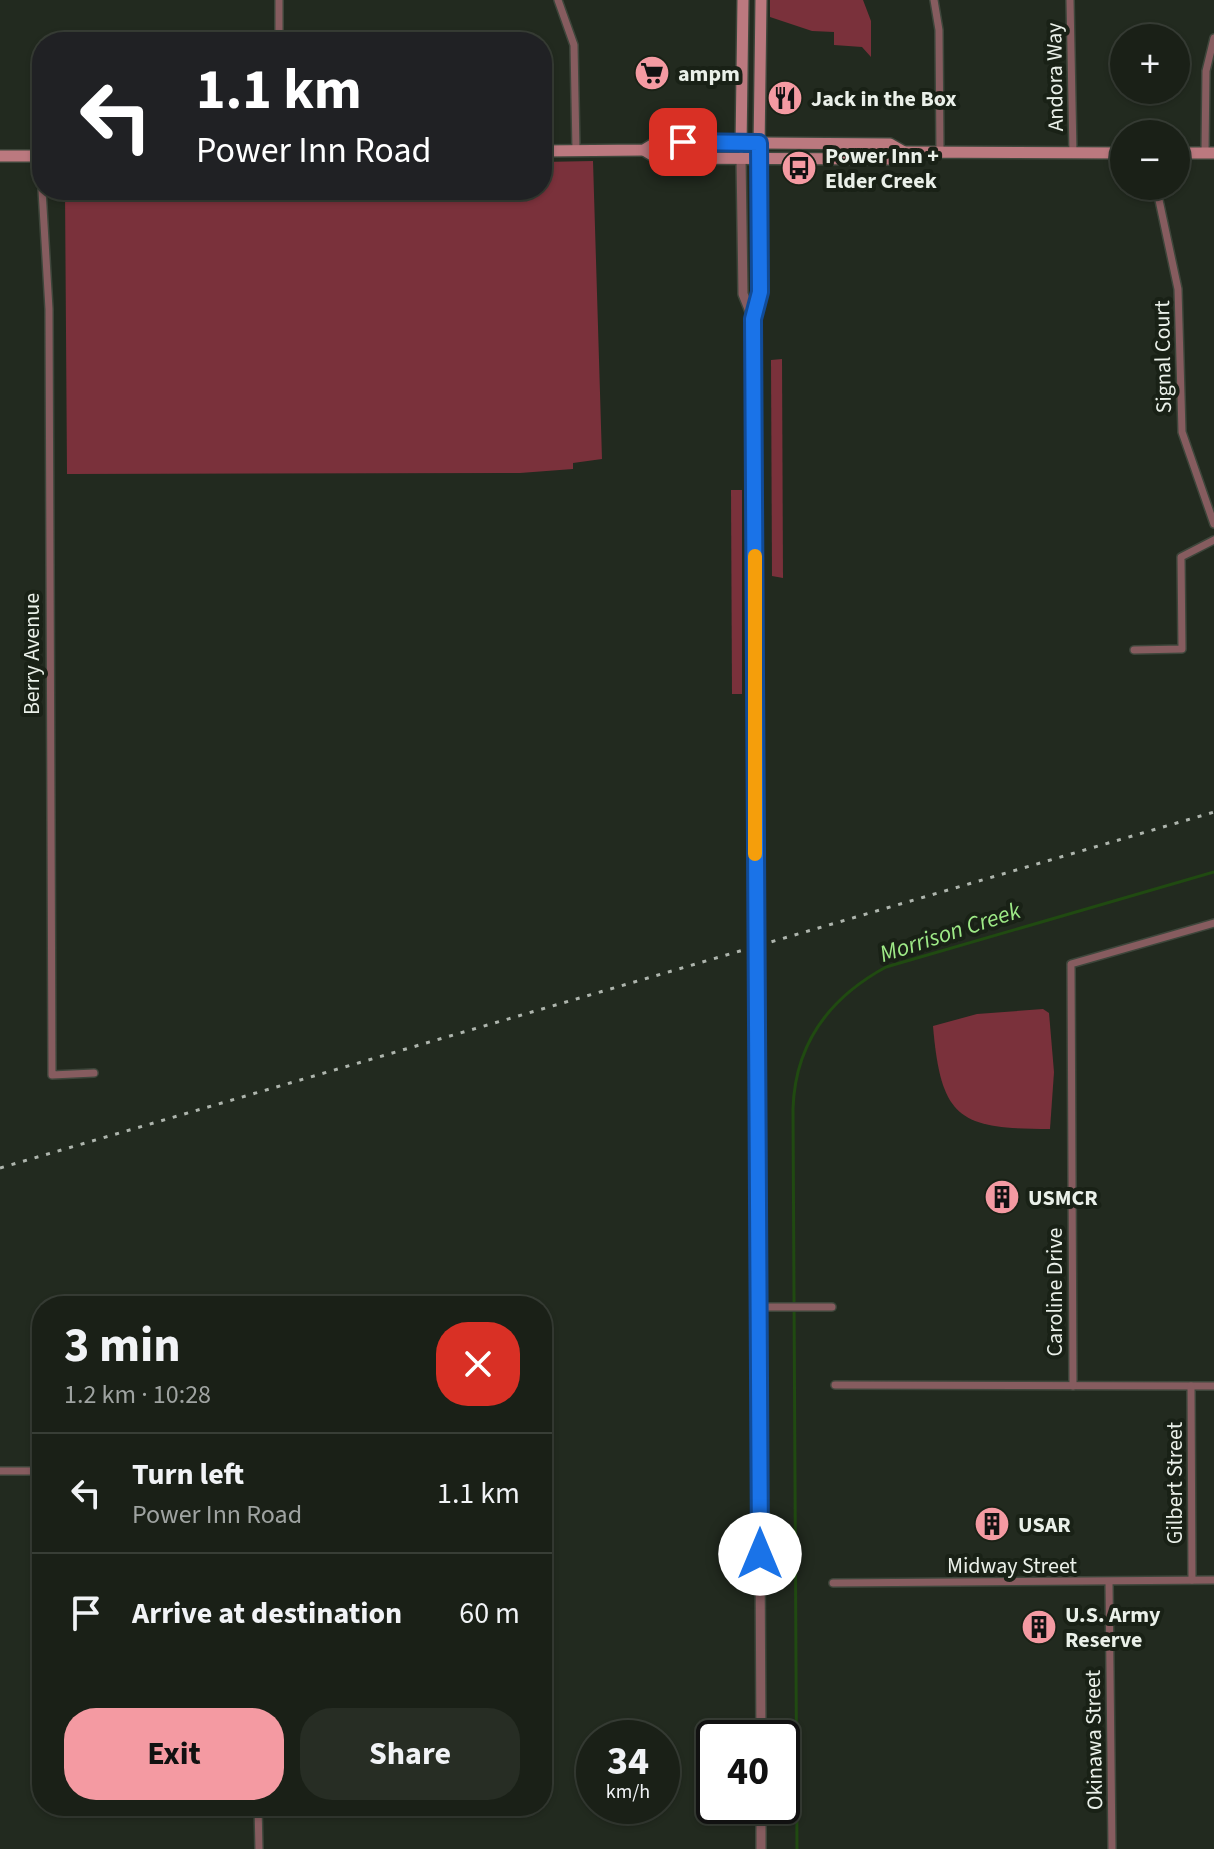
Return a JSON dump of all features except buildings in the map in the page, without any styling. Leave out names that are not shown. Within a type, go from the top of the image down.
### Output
[{"type":"main road","points":[[741,158],[743,0]]},
{"type":"main road","points":[[759,158],[761,0]]},
{"type":"main road","points":[[644,150],[657,142],[890,144],[904,152]]},
{"type":"main road","points":[[552,151],[644,150],[657,158],[889,159],[904,152],[1110,153]]},
{"type":"main road","points":[[0,156],[32,156]]},
{"type":"street","points":[[279,0],[279,32]]},
{"type":"street","points":[[558,0],[574,45],[576,150]]},
{"type":"street","points":[[934,0],[939,30],[940,152]]},
{"type":"street","name":"Andora Way","points":[[1070,0],[1073,153]]},
{"type":"street","points":[[1210,153],[1206,71],[1214,38]]},
{"type":"street","points":[[741,158],[743,294],[753,319]]},
{"type":"street","points":[[759,158],[760,292],[753,319],[761,1720]]},
{"type":"street","name":"Berry Avenue","points":[[43,200],[49,309],[52,1075],[94,1073]]},
{"type":"street","name":"Signal Court","points":[[1159,200],[1178,289],[1182,432],[1214,524]]},
{"type":"street","points":[[1134,650],[1182,649],[1181,557],[1214,540]]},
{"type":"street","name":"Caroline Drive","points":[[835,1385],[1073,1386],[1071,964],[1214,923]]},
{"type":"street","points":[[759,1307],[832,1307]]},
{"type":"street","points":[[1073,1386],[1214,1386]]},
{"type":"street","name":"Gilbert Street","points":[[1191,1386],[1192,1580]]},
{"type":"street","points":[[0,1471],[32,1471]]},
{"type":"street","name":"Midway Street","points":[[833,1583],[1214,1580]]},
{"type":"street","name":"Okinawa Street","points":[[1109,1582],[1112,1849]]},
{"type":"street","points":[[258,1816],[259,1849]]},
{"type":"street","points":[[761,1824],[761,1849]]},
{"type":"shaded area","points":[[770,0],[863,0],[871,21],[871,57],[862,47],[834,45],[834,32],[812,31],[770,17]]},
{"type":"shaded area","points":[[593,161],[602,459],[573,463],[573,469],[520,473],[67,474],[65,200],[552,200],[552,162]]},
{"type":"shaded area","points":[[782,359],[783,578],[772,576],[771,360]]},
{"type":"shaded area","points":[[731,490],[742,490],[742,694],[732,694]]},
{"type":"shaded area","points":[[1043,1009],[1049,1013],[1054,1072],[1050,1129],[994,1126],[975,1121],[960,1112],[942,1081],[933,1026],[977,1014]]},
{"type":"waterway","name":"Morrison Creek","points":[[797,1849],[793,1109],[795,1085],[808,1043],[832,1008],[866,979],[886,967],[1214,872]]},
{"type":"railway","points":[[0,1168],[1214,812]]},
{"type":"slow traffic","points":[[755,556],[755,854]]},
{"type":"place","name":"ampm","points":[[652,73]]},
{"type":"place","name":"Jack in the Box","points":[[785,98]]},
{"type":"place","name":"Power Inn + Elder Creek","points":[[799,168]]},
{"type":"place","name":"USMCR","points":[[1002,1197]]},
{"type":"place","name":"USAR","points":[[992,1524]]},
{"type":"place","name":"U.S. Army Reserve","points":[[1039,1627]]},
{"type":"route","points":[[683,142],[759,143],[760,292],[753,319],[760,1554]]}]
